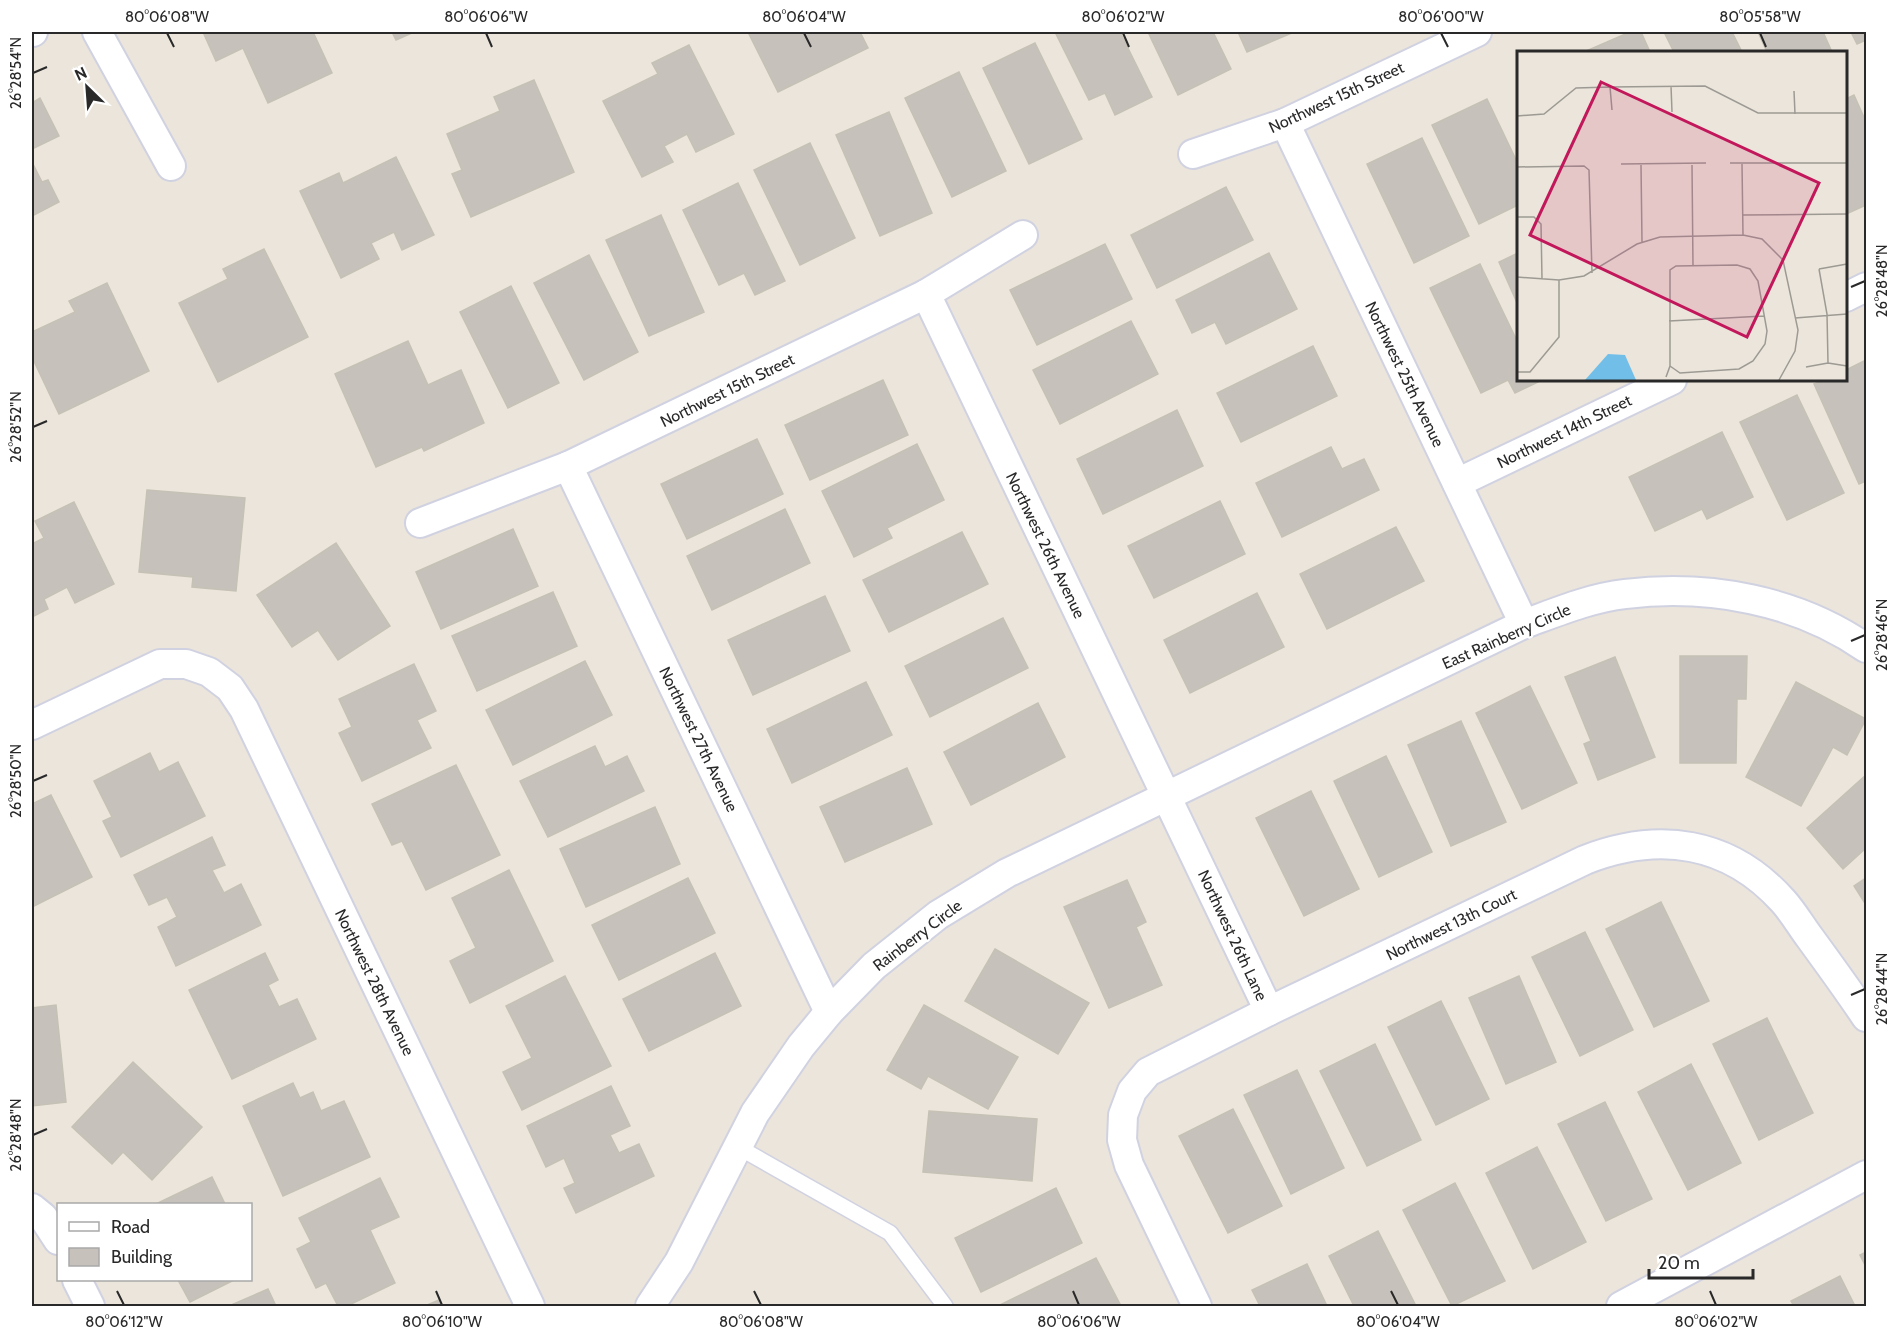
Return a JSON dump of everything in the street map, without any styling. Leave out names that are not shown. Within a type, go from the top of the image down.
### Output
[{"type":"street","points":[[97,32],[171,166]]},
{"type":"street","name":"Northwest 15th Street","points":[[1193,154],[1285,123],[1477,32]]},
{"type":"street","name":"Northwest 25th Avenue","points":[[1285,123],[1524,624]]},
{"type":"street","name":"Northwest 15th Street","points":[[420,524],[568,466],[926,294],[1023,235]]},
{"type":"street","points":[[1847,296],[1866,286]]},
{"type":"street","name":"Northwest 26th Avenue","points":[[926,294],[1166,796]]},
{"type":"street","name":"Northwest 14th Street","points":[[1457,483],[1670,381]]},
{"type":"street","name":"Northwest 27th Avenue","points":[[568,466],[829,1012]]},
{"type":"street","name":"East Rainberry Circle","points":[[1325,720],[1524,624],[1572,606],[1624,594],[1677,590],[1730,595],[1779,606],[1852,638],[1866,648]]},
{"type":"street","name":"Northwest 28th Avenue","points":[[32,725],[160,664],[186,664],[210,672],[230,688],[244,709],[529,1304]]},
{"type":"street","name":"Rainberry Circle","points":[[650,1306],[680,1262],[761,1103],[801,1046],[829,1012],[874,966],[938,915],[1007,873],[1325,720]]},
{"type":"street","name":"Northwest 26th Lane","points":[[1166,796],[1269,1011],[1148,1072],[1132,1091],[1123,1115],[1122,1140],[1130,1165],[1197,1306]]},
{"type":"street","name":"Northwest 13th Court","points":[[1269,1011],[1585,860],[1609,850],[1664,843],[1709,852],[1742,867],[1765,883],[1784,902],[1866,1017]]},
{"type":"street","points":[[1621,1306],[1866,1175]]},
{"type":"street","points":[[78,1281],[90,1306]]},
{"type":"lane","points":[[738,1146],[890,1233],[945,1306]]},
{"type":"building","points":[[203,32],[313,32],[332,73],[268,103],[243,48],[216,61]]},
{"type":"building","points":[[392,32],[414,32],[396,40]]},
{"type":"building","points":[[748,32],[860,32],[868,48],[778,92]]},
{"type":"building","points":[[1055,32],[1120,32],[1152,97],[1115,115],[1105,93],[1089,100]]},
{"type":"building","points":[[1148,32],[1213,32],[1231,69],[1178,95]]},
{"type":"building","points":[[1238,32],[1294,32],[1247,52]]},
{"type":"building","points":[[1630,32],[1641,32],[1650,51],[1586,51]]},
{"type":"building","points":[[1664,32],[1732,32],[1742,51],[1674,51]]},
{"type":"building","points":[[1758,32],[1823,32],[1832,51],[1767,51]]},
{"type":"building","points":[[1851,32],[1866,32],[1866,40],[1857,44]]},
{"type":"building","points":[[1035,43],[1082,139],[1029,164],[983,68]]},
{"type":"building","points":[[689,45],[734,134],[696,152],[687,134],[664,146],[673,162],[642,177],[603,101],[658,74],[652,63]]},
{"type":"building","points":[[959,72],[1006,171],[952,197],[905,98]]},
{"type":"building","points":[[534,80],[574,172],[471,217],[452,174],[462,170],[447,134],[500,111],[494,97]]},
{"type":"building","points":[[1854,95],[1866,122],[1866,205],[1847,214],[1847,98]]},
{"type":"building","points":[[40,98],[59,136],[32,149],[32,103]]},
{"type":"building","points":[[1487,99],[1517,162],[1517,205],[1479,224],[1432,125]]},
{"type":"building","points":[[889,112],[932,213],[880,236],[836,135]]},
{"type":"building","points":[[1422,138],[1469,236],[1414,263],[1367,164]]},
{"type":"building","points":[[810,143],[855,238],[800,265],[754,170]]},
{"type":"building","points":[[396,157],[434,235],[402,250],[394,232],[371,243],[379,259],[341,278],[300,191],[339,173],[343,183]]},
{"type":"building","points":[[32,162],[42,182],[48,180],[59,202],[32,216]]},
{"type":"building","points":[[738,183],[785,281],[755,295],[744,273],[719,285],[683,210]]},
{"type":"building","points":[[1226,187],[1253,240],[1157,288],[1131,235]]},
{"type":"building","points":[[661,215],[704,312],[649,336],[606,240]]},
{"type":"building","points":[[1105,244],[1132,299],[1037,345],[1010,290]]},
{"type":"building","points":[[264,249],[308,337],[218,382],[179,303],[228,279],[223,269]]},
{"type":"building","points":[[1269,253],[1297,309],[1226,344],[1215,322],[1192,333],[1176,300]]},
{"type":"building","points":[[1517,253],[1517,303],[1499,262]]},
{"type":"building","points":[[589,255],[638,352],[584,380],[534,283]]},
{"type":"building","points":[[1480,264],[1517,341],[1517,381],[1538,382],[1515,393],[1508,380],[1481,393],[1430,288]]},
{"type":"building","points":[[107,283],[149,371],[59,414],[32,357],[32,332],[75,312],[69,301]]},
{"type":"building","points":[[511,286],[559,383],[508,408],[460,312]]},
{"type":"building","points":[[1131,321],[1158,374],[1060,424],[1033,370]]},
{"type":"building","points":[[408,341],[428,385],[461,370],[484,423],[424,451],[422,447],[376,467],[335,374]]},
{"type":"building","points":[[1313,346],[1337,396],[1241,442],[1217,393]]},
{"type":"building","points":[[1866,360],[1866,481],[1859,484],[1814,384],[1822,381],[1847,381],[1847,370]]},
{"type":"building","points":[[883,380],[908,435],[810,480],[785,425]]},
{"type":"building","points":[[1797,395],[1844,493],[1787,520],[1740,422]]},
{"type":"building","points":[[1177,410],[1203,466],[1103,514],[1077,459]]},
{"type":"building","points":[[1722,432],[1753,497],[1707,519],[1702,509],[1655,531],[1629,477]]},
{"type":"building","points":[[757,439],[783,494],[687,539],[661,484]]},
{"type":"building","points":[[917,444],[944,500],[887,528],[892,538],[854,557],[822,491]]},
{"type":"building","points":[[1331,447],[1342,469],[1364,459],[1379,490],[1282,537],[1256,483]]},
{"type":"building","points":[[147,490],[245,498],[236,591],[192,587],[193,577],[139,572]]},
{"type":"building","points":[[1220,501],[1245,554],[1154,598],[1128,546]]},
{"type":"building","points":[[74,502],[114,584],[75,603],[67,587],[44,599],[48,609],[32,617],[32,544],[44,538],[35,521]]},
{"type":"building","points":[[785,509],[810,563],[712,610],[687,556]]},
{"type":"building","points":[[1396,527],[1424,581],[1327,629],[1300,574]]},
{"type":"building","points":[[513,529],[538,586],[441,629],[416,572]]},
{"type":"building","points":[[962,532],[988,584],[889,632],[863,580]]},
{"type":"building","points":[[336,543],[390,626],[338,660],[318,630],[292,647],[257,595]]},
{"type":"building","points":[[553,592],[577,646],[477,691],[452,636]]},
{"type":"building","points":[[1257,593],[1284,647],[1190,693],[1164,640]]},
{"type":"building","points":[[825,596],[850,651],[753,695],[728,640]]},
{"type":"building","points":[[1003,618],[1028,668],[930,717],[905,666]]},
{"type":"building","points":[[1680,656],[1747,656],[1746,699],[1737,699],[1736,763],[1680,763]]},
{"type":"building","points":[[1615,657],[1655,757],[1598,780],[1584,744],[1591,741],[1565,677]]},
{"type":"building","points":[[585,661],[612,715],[513,765],[486,710]]},
{"type":"building","points":[[414,664],[436,711],[417,720],[431,748],[362,781],[339,733],[352,727],[339,699]]},
{"type":"building","points":[[866,682],[892,735],[792,783],[767,729]]},
{"type":"building","points":[[1796,682],[1866,719],[1847,755],[1833,747],[1801,806],[1746,777]]},
{"type":"building","points":[[1530,686],[1577,783],[1522,809],[1476,713]]},
{"type":"building","points":[[1038,703],[1065,757],[971,805],[944,752]]},
{"type":"building","points":[[1461,721],[1506,822],[1451,846],[1408,745]]},
{"type":"building","points":[[595,746],[605,767],[627,756],[644,791],[548,837],[520,781]]},
{"type":"building","points":[[150,753],[159,772],[178,762],[205,816],[121,857],[103,821],[112,817],[94,781]]},
{"type":"building","points":[[1386,756],[1432,852],[1379,877],[1334,781]]},
{"type":"building","points":[[456,765],[500,855],[426,890],[402,841],[392,845],[372,804]]},
{"type":"building","points":[[907,768],[932,824],[845,862],[820,807]]},
{"type":"building","points":[[1866,775],[1866,848],[1843,869],[1807,828]]},
{"type":"building","points":[[1311,791],[1359,889],[1304,916],[1256,818]]},
{"type":"building","points":[[51,795],[92,877],[32,907],[32,804]]},
{"type":"building","points":[[655,807],[680,864],[586,907],[560,849]]},
{"type":"building","points":[[212,837],[225,865],[212,870],[224,893],[241,884],[261,925],[176,966],[158,927],[177,917],[167,897],[149,905],[134,875]]},
{"type":"building","points":[[509,870],[553,961],[470,1003],[450,961],[476,948],[452,898]]},
{"type":"building","points":[[688,878],[715,933],[619,980],[592,925]]},
{"type":"building","points":[[1866,878],[1866,905],[1854,886]]},
{"type":"building","points":[[1127,880],[1146,922],[1136,927],[1162,985],[1109,1008],[1064,907]]},
{"type":"building","points":[[1661,902],[1709,1001],[1654,1027],[1606,929]]},
{"type":"building","points":[[1585,932],[1633,1030],[1580,1056],[1532,957]]},
{"type":"building","points":[[995,949],[1089,1003],[1058,1054],[965,1001]]},
{"type":"building","points":[[265,953],[278,980],[268,985],[279,1007],[297,999],[316,1039],[232,1079],[189,990]]},
{"type":"building","points":[[715,953],[741,1006],[649,1051],[623,999]]},
{"type":"building","points":[[565,976],[611,1066],[522,1110],[503,1072],[532,1058],[506,1006]]},
{"type":"building","points":[[1519,976],[1556,1062],[1506,1084],[1469,998]]},
{"type":"building","points":[[1441,1001],[1489,1099],[1436,1125],[1388,1027]]},
{"type":"building","points":[[56,1005],[66,1102],[32,1106],[32,1008]]},
{"type":"building","points":[[924,1005],[1018,1057],[988,1109],[928,1076],[921,1089],[887,1070]]},
{"type":"building","points":[[1767,1018],[1813,1113],[1759,1140],[1713,1044]]},
{"type":"building","points":[[1375,1044],[1421,1140],[1367,1166],[1320,1071]]},
{"type":"building","points":[[133,1062],[202,1127],[152,1180],[123,1152],[112,1164],[72,1127]]},
{"type":"building","points":[[1691,1064],[1741,1163],[1688,1190],[1638,1092]]},
{"type":"building","points":[[1297,1070],[1344,1168],[1291,1194],[1244,1095]]},
{"type":"building","points":[[293,1083],[300,1098],[313,1092],[321,1111],[344,1101],[370,1157],[283,1196],[243,1106]]},
{"type":"building","points":[[611,1086],[630,1126],[610,1135],[619,1153],[639,1144],[654,1176],[576,1213],[564,1188],[575,1183],[564,1158],[546,1167],[527,1126]]},
{"type":"building","points":[[1605,1102],[1652,1199],[1606,1221],[1558,1124]]},
{"type":"building","points":[[1233,1109],[1282,1206],[1228,1233],[1179,1136]]},
{"type":"building","points":[[929,1111],[1037,1119],[1032,1181],[923,1172]]},
{"type":"building","points":[[1537,1147],[1586,1242],[1533,1269],[1486,1173]]},
{"type":"building","points":[[212,1177],[225,1203],[158,1203]]},
{"type":"building","points":[[380,1178],[399,1217],[370,1230],[395,1283],[347,1306],[338,1306],[326,1283],[316,1288],[297,1249],[311,1242],[299,1218]]},
{"type":"building","points":[[1455,1183],[1505,1281],[1452,1306],[1403,1210]]},
{"type":"building","points":[[1056,1188],[1082,1243],[981,1292],[955,1238]]},
{"type":"building","points":[[1378,1231],[1416,1306],[1354,1306],[1329,1256]]},
{"type":"building","points":[[1866,1252],[1866,1267],[1860,1255]]},
{"type":"building","points":[[1096,1258],[1121,1306],[998,1306]]},
{"type":"building","points":[[1307,1264],[1327,1306],[1260,1306],[1252,1290]]},
{"type":"building","points":[[1840,1276],[1855,1306],[1794,1306],[1791,1301]]},
{"type":"building","points":[[179,1281],[232,1281],[190,1302]]},
{"type":"building","points":[[268,1289],[276,1306],[229,1306]]},
{"type":"building","points":[[439,1300],[442,1306],[425,1306]]}]
